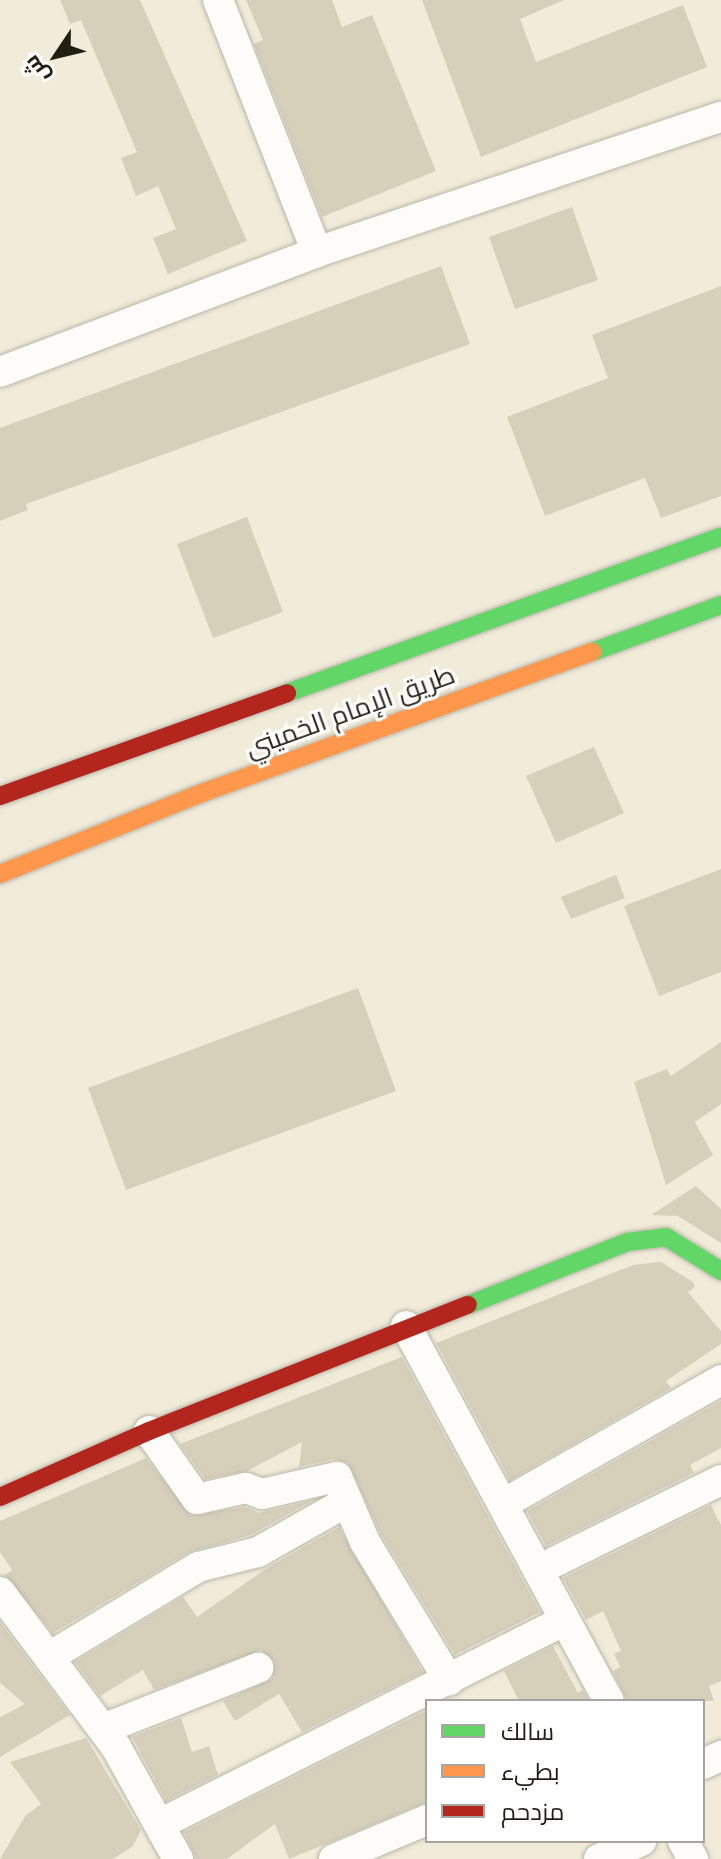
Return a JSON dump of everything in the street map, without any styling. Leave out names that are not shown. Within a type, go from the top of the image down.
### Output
[{"type":"main road","name":"طريق الإمام الخميني","points":[[0,796],[721,537]]},
{"type":"main road","name":"طريق الإمام الخميني","points":[[0,874],[202,793],[721,605]]},
{"type":"main road","points":[[202,793],[301,735]]},
{"type":"main road","points":[[0,1497],[149,1431],[406,1326],[646,1237],[681,1244],[721,1271]]},
{"type":"street","points":[[218,0],[317,252]]},
{"type":"street","points":[[0,372],[317,252],[721,117]]},
{"type":"street","points":[[0,769],[38,781]]},
{"type":"street","points":[[406,1326],[608,1699]]},
{"type":"street","points":[[503,1504],[721,1380]]},
{"type":"street","points":[[149,1431],[197,1499],[246,1488],[262,1494],[330,1475],[337,1477],[365,1542],[449,1680]]},
{"type":"street","points":[[538,1570],[721,1480]]},
{"type":"street","points":[[49,1657],[198,1567],[258,1552],[348,1501]]},
{"type":"street","points":[[0,1592],[103,1729],[178,1859]]},
{"type":"street","points":[[160,1824],[565,1620]]},
{"type":"street","points":[[103,1729],[258,1668]]},
{"type":"street","points":[[334,1859],[425,1821]]},
{"type":"street","points":[[599,1859],[636,1843]]},
{"type":"building","points":[[60,0],[140,0],[247,241],[168,274],[153,238],[176,229],[158,186],[136,196],[121,158],[137,152],[81,20],[70,24]]},
{"type":"building","points":[[246,0],[332,0],[342,27],[372,15],[436,171],[322,217],[254,44],[263,40]]},
{"type":"building","points":[[422,0],[564,0],[520,19],[536,62],[683,5],[707,67],[481,157]]},
{"type":"building","points":[[572,207],[598,280],[515,309],[489,237]]},
{"type":"building","points":[[441,266],[470,344],[26,504],[28,510],[0,521],[0,428]]},
{"type":"building","points":[[721,286],[721,496],[661,518],[645,478],[545,516],[507,417],[608,378],[592,335]]},
{"type":"building","points":[[247,517],[283,612],[213,638],[177,544]]},
{"type":"building","points":[[594,747],[624,813],[556,843],[526,776]]},
{"type":"building","points":[[721,869],[721,972],[659,996],[624,906]]},
{"type":"building","points":[[616,875],[625,898],[571,919],[561,897]]},
{"type":"building","points":[[358,988],[396,1091],[126,1190],[88,1088]]},
{"type":"building","points":[[721,1042],[721,1104],[695,1122],[713,1155],[666,1185],[634,1082],[667,1069],[671,1076]]},
{"type":"building","points":[[696,1186],[721,1209],[721,1243],[678,1216],[651,1215]]},
{"type":"building","points":[[661,1262],[693,1282],[695,1287],[688,1292],[721,1331],[721,1344],[666,1381],[671,1388],[510,1480],[436,1343],[633,1265]]},
{"type":"building","points":[[402,1357],[540,1612],[455,1655],[381,1534],[348,1463],[334,1459],[299,1467],[302,1442],[247,1471],[205,1479],[180,1444]]},
{"type":"building","points":[[721,1401],[721,1448],[690,1465],[694,1473],[546,1546],[527,1511]]},
{"type":"building","points":[[146,1458],[191,1516],[245,1507],[259,1513],[311,1501],[251,1535],[189,1552],[53,1633],[5,1575],[12,1570],[0,1552],[0,1521]]},
{"type":"building","points":[[711,1505],[721,1525],[721,1681],[709,1686],[714,1701],[626,1699],[613,1671],[620,1667],[614,1654],[621,1651],[603,1611],[586,1620],[563,1578]]},
{"type":"building","points":[[339,1527],[423,1672],[302,1732],[279,1694],[235,1721],[223,1701],[272,1679],[274,1661],[261,1650],[154,1690],[143,1670],[100,1696],[75,1662],[183,1597],[197,1617],[267,1568]]},
{"type":"building","points":[[0,1622],[70,1715],[0,1757],[0,1717],[25,1704],[0,1683]]},
{"type":"building","points":[[553,1646],[578,1693],[583,1690],[588,1699],[518,1699],[504,1671]]},
{"type":"building","points":[[425,1711],[425,1803],[289,1859],[275,1824],[227,1859],[196,1859],[184,1832]]},
{"type":"building","points":[[181,1718],[192,1752],[209,1746],[218,1775],[166,1801],[132,1737]]},
{"type":"building","points":[[86,1738],[141,1830],[133,1846],[113,1859],[0,1859],[25,1816],[41,1804],[10,1762]]},
{"type":"traffic: fast","points":[[287,693],[721,537]]},
{"type":"traffic: fast","points":[[592,652],[721,605]]},
{"type":"traffic: fast","points":[[468,1305],[627,1242],[666,1237],[721,1271]]},
{"type":"traffic: slow","points":[[0,874],[202,793],[592,652]]},
{"type":"traffic: jam","points":[[0,796],[287,693]]},
{"type":"traffic: jam","points":[[0,1497],[149,1431],[468,1305]]}]
